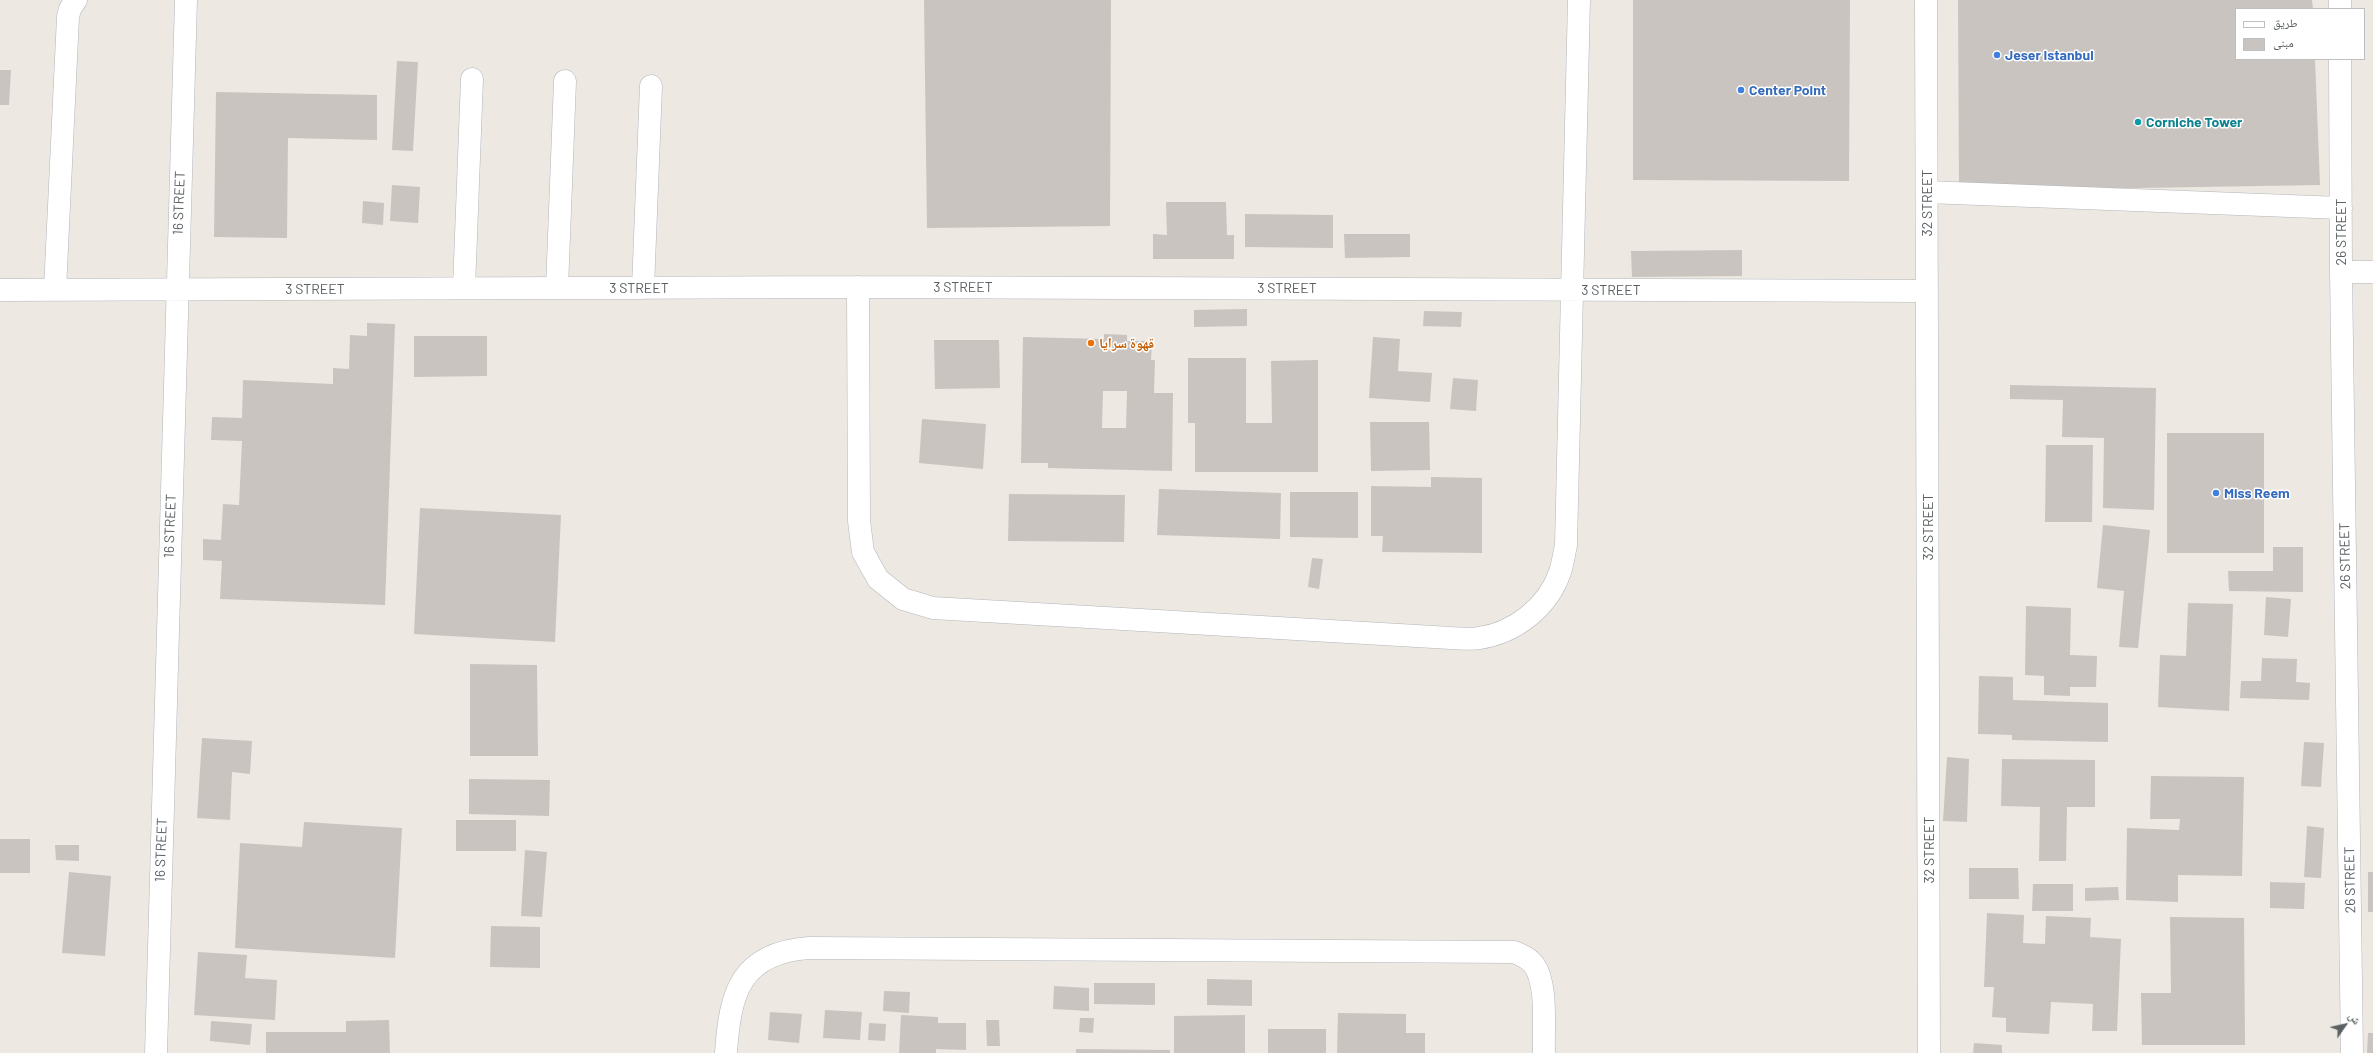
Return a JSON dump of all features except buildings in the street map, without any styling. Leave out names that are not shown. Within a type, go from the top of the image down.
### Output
[{"type":"street","points":[[55,290],[68,17],[70,9],[76,0]]},
{"type":"street","name":"16 STREET","points":[[156,1053],[186,0]]},
{"type":"street","points":[[858,287],[859,521],[863,552],[878,579],[903,599],[933,608],[1479,638],[1505,631],[1529,617],[1548,596],[1560,572],[1566,545],[1579,0]]},
{"type":"street","name":"32 STREET","points":[[1926,0],[1929,1053]]},
{"type":"street","name":"26 STREET","points":[[2340,60],[2341,272],[2352,1053]]},
{"type":"street","points":[[464,288],[472,79]]},
{"type":"street","points":[[557,288],[565,81]]},
{"type":"street","points":[[643,288],[651,86]]},
{"type":"street","points":[[1927,192],[2341,208]]},
{"type":"street","points":[[2341,272],[2373,272]]},
{"type":"street","name":"3 STREET","points":[[0,290],[858,287],[1927,291]]},
{"type":"street","points":[[726,1053],[728,1019],[732,1000],[741,982],[754,967],[771,956],[789,949],[817,948],[1514,952],[1534,964],[1540,974],[1542,986],[1544,1053]]},
{"type":"place","name":"Jeser Istanbul","points":[[1997,55]]},
{"type":"place","name":"Center Point","points":[[1741,90]]},
{"type":"place","name":"Corniche Tower","points":[[2138,122]]},
{"type":"place","name":"قهوة سرايا","points":[[1091,343]]},
{"type":"place","name":"Miss Reem","points":[[2216,493]]}]
